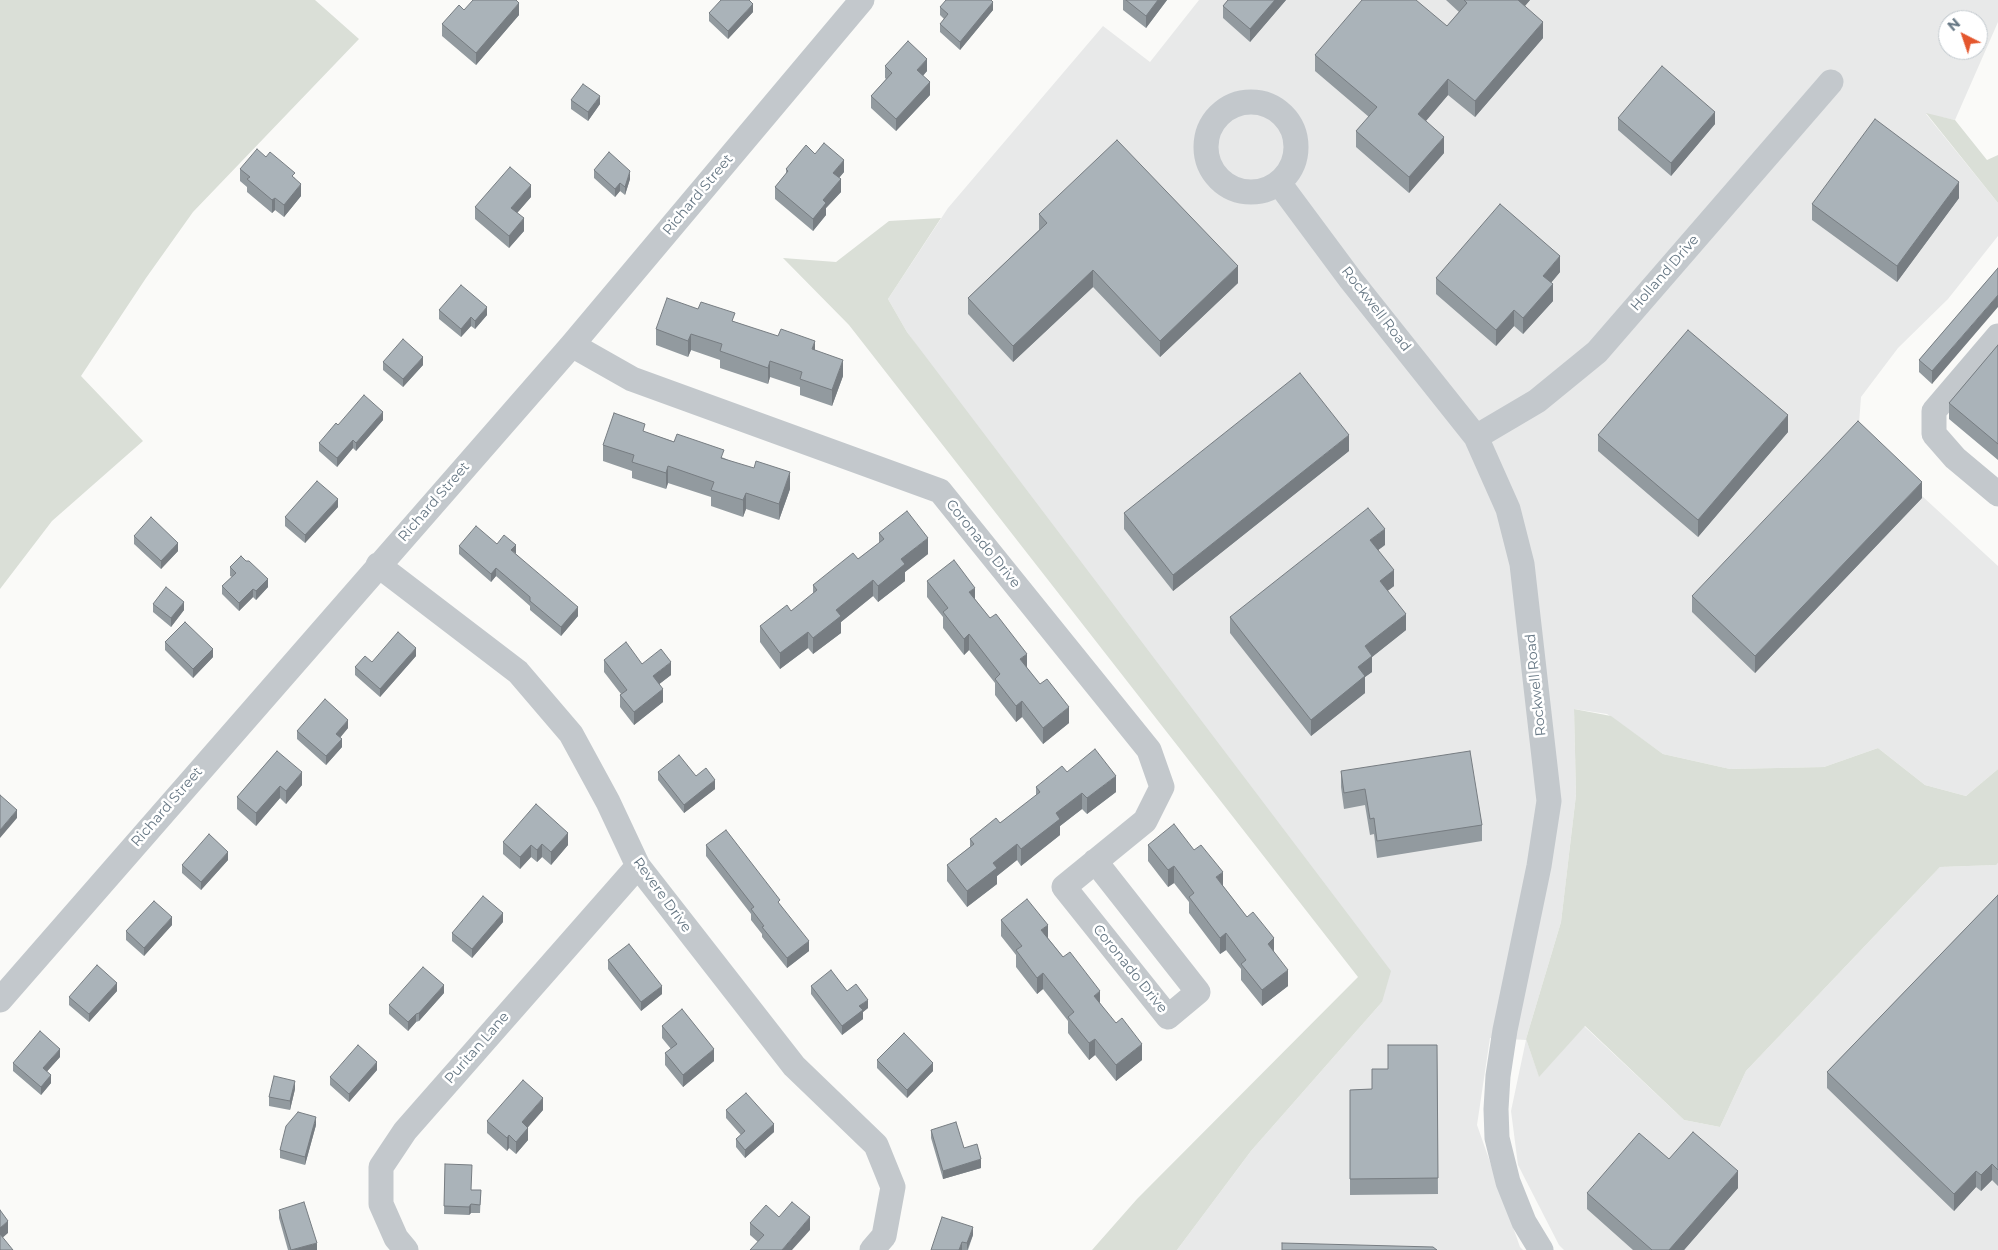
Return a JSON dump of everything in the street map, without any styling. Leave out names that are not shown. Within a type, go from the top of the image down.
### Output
[{"type":"street","name":"Richard Street","points":[[0,1000],[572,345],[862,0]]},
{"type":"street","name":"Holland Drive","points":[[1476,437],[1537,401],[1597,352],[1831,82]]},
{"type":"street","name":"Rockwell Road","points":[[1279,183],[1351,280],[1476,437],[1508,509],[1522,564],[1549,801],[1539,866],[1498,1076],[1496,1109],[1497,1138],[1508,1182],[1524,1222],[1541,1250]]},
{"type":"street","points":[[1998,336],[1934,411],[1934,434],[1955,458],[1998,494]]},
{"type":"street","name":"Coronado Drive","points":[[572,345],[632,379],[940,491],[1149,750],[1162,787],[1145,820],[1095,861],[1064,887],[1168,1017],[1198,992],[1095,861]]},
{"type":"street","name":"Revere Drive","points":[[378,565],[518,672],[571,734],[608,802],[638,866],[794,1066],[876,1145],[893,1187],[884,1236],[872,1250]]},
{"type":"street","name":"Puritan Lane","points":[[406,1250],[396,1238],[381,1204],[381,1167],[405,1131],[638,866]]},
{"type":"shaded area","points":[[0,0],[315,0],[359,39],[193,212],[146,278],[81,376],[143,441],[52,521],[0,589]]},
{"type":"shaded area","points":[[1199,0],[1998,0],[1998,22],[1988,45],[1988,10],[1938,10],[1938,60],[1981,60],[1955,120],[1926,114],[1998,203],[1998,236],[1948,299],[1898,348],[1861,397],[1858,437],[1998,566],[1998,769],[1966,796],[1925,785],[1878,748],[1824,767],[1730,769],[1663,754],[1607,714],[1574,709],[1576,795],[1561,922],[1526,1039],[1539,1076],[1584,1026],[1684,1120],[1720,1127],[1746,1071],[1940,867],[1995,865],[1998,863],[1998,1250],[1564,1250],[1559,1245],[1518,1165],[1511,1111],[1526,1040],[1490,1038],[1477,1125],[1520,1247],[1523,1250],[1177,1250],[1251,1151],[1382,1002],[907,332],[888,299],[948,208],[1103,26],[1150,62]]},
{"type":"shaded area","points":[[1926,113],[1955,120],[1987,160],[1998,155],[1998,203]]},
{"type":"shaded area","points":[[941,218],[888,299],[907,332],[1391,971],[1382,1002],[1251,1151],[1177,1250],[1092,1250],[1137,1199],[1358,977],[849,325],[783,258],[836,262],[889,221]]},
{"type":"shaded area","points":[[1574,709],[1611,716],[1663,754],[1730,769],[1824,767],[1878,748],[1925,785],[1966,796],[1998,769],[1998,863],[1996,865],[1940,867],[1746,1071],[1720,1127],[1684,1120],[1585,1026],[1539,1077],[1526,1039],[1561,922],[1576,795]]},
{"type":"building","points":[[473,0],[516,0],[519,3],[476,53],[442,24],[459,5],[464,10]]},
{"type":"building","points":[[721,0],[749,0],[753,4],[728,31],[709,13]]},
{"type":"building","points":[[946,0],[991,0],[993,2],[960,42],[940,24],[948,14],[940,7]]},
{"type":"building","points":[[1126,0],[1158,0],[1146,16]]},
{"type":"building","points":[[1228,0],[1275,0],[1250,29],[1223,6]]},
{"type":"building","points":[[1362,0],[1416,0],[1447,26],[1467,3],[1464,0],[1518,0],[1543,22],[1475,101],[1448,79],[1418,114],[1444,137],[1409,177],[1356,131],[1377,107],[1315,55]]},
{"type":"building","points":[[908,41],[927,59],[917,70],[930,82],[896,119],[871,96],[892,73],[885,66]]},
{"type":"building","points":[[1662,66],[1715,112],[1671,163],[1618,118]]},
{"type":"building","points":[[583,84],[600,96],[588,112],[571,100]]},
{"type":"building","points":[[1875,119],[1959,182],[1897,266],[1812,204]]},
{"type":"building","points":[[1117,140],[1238,266],[1160,341],[1093,270],[1013,346],[968,298],[1047,223],[1039,214]]},
{"type":"building","points":[[824,143],[844,160],[833,173],[841,179],[823,200],[826,203],[813,219],[775,187],[788,171],[786,169],[806,145],[815,154]]},
{"type":"building","points":[[257,149],[266,157],[270,152],[295,173],[292,176],[301,184],[284,205],[275,198],[272,200],[247,179],[250,177],[240,169]]},
{"type":"building","points":[[609,152],[630,171],[625,187],[620,183],[615,189],[594,170]]},
{"type":"building","points":[[510,167],[531,185],[511,208],[524,218],[509,236],[475,207]]},
{"type":"building","points":[[1500,204],[1560,256],[1543,276],[1553,284],[1523,318],[1514,310],[1496,330],[1436,278]]},
{"type":"building","points":[[1998,268],[1998,295],[1932,371],[1919,360]]},
{"type":"building","points":[[461,285],[487,307],[475,321],[471,317],[461,329],[439,310]]},
{"type":"building","points":[[667,298],[698,309],[701,302],[735,313],[732,321],[778,336],[781,329],[815,341],[812,349],[843,360],[832,390],[800,379],[802,372],[770,361],[768,368],[720,351],[722,344],[691,334],[688,341],[656,329]]},
{"type":"building","points":[[1688,330],[1788,415],[1698,520],[1598,435]]},
{"type":"building","points":[[403,339],[423,357],[403,379],[383,362]]},
{"type":"building","points":[[1998,345],[1998,444],[1949,403]]},
{"type":"building","points":[[1300,373],[1349,435],[1173,575],[1124,513]]},
{"type":"building","points":[[364,395],[383,412],[356,443],[353,440],[337,458],[319,443],[336,423],[338,425]]},
{"type":"building","points":[[614,413],[645,424],[643,431],[674,442],[677,434],[724,450],[721,458],[754,468],[756,461],[790,472],[779,504],[746,493],[743,500],[711,490],[714,482],[668,466],[666,473],[632,462],[634,455],[603,445]]},
{"type":"building","points":[[1858,421],[1922,482],[1755,656],[1692,596]]},
{"type":"building","points":[[317,481],[338,499],[305,535],[285,517]]},
{"type":"building","points":[[1368,508],[1385,529],[1370,540],[1394,570],[1380,581],[1406,614],[1365,646],[1372,656],[1358,667],[1365,676],[1311,720],[1230,617]]},
{"type":"building","points":[[907,511],[928,538],[901,559],[905,564],[878,586],[873,580],[836,610],[841,616],[813,638],[808,632],[780,653],[760,626],[787,605],[791,611],[817,590],[813,585],[853,553],[858,559],[884,539],[879,533]]},
{"type":"building","points":[[151,517],[178,543],[161,561],[134,536]]},
{"type":"building","points":[[476,526],[497,544],[504,535],[516,545],[511,550],[578,607],[561,627],[530,601],[530,597],[496,568],[491,574],[459,546]]},
{"type":"building","points":[[241,556],[268,579],[256,591],[253,589],[239,603],[222,586],[236,573],[230,567]]},
{"type":"building","points":[[954,560],[975,588],[969,592],[990,618],[996,614],[1027,654],[1020,659],[1040,684],[1047,679],[1069,707],[1043,728],[1022,701],[1016,706],[995,679],[1000,674],[969,634],[964,639],[943,612],[948,608],[927,581]]},
{"type":"building","points":[[166,587],[184,602],[171,618],[153,604]]},
{"type":"building","points":[[185,622],[213,649],[193,669],[165,642]]},
{"type":"building","points":[[398,632],[416,648],[380,689],[355,667],[365,656],[372,662]]},
{"type":"building","points":[[626,642],[642,664],[661,649],[671,662],[653,676],[663,689],[634,712],[620,695],[627,690],[604,660]]},
{"type":"building","points":[[325,699],[348,720],[336,734],[342,739],[326,756],[297,731]]},
{"type":"building","points":[[1095,749],[1116,776],[1087,798],[1082,793],[1056,813],[1060,819],[1021,849],[1017,844],[993,863],[997,868],[967,891],[947,865],[974,844],[970,839],[996,818],[1000,823],[1040,792],[1036,787],[1062,766],[1067,772]]},
{"type":"building","points":[[277,751],[302,772],[286,791],[280,786],[256,813],[237,797]]},
{"type":"building","points":[[1470,751],[1482,825],[1377,841],[1374,818],[1370,819],[1365,789],[1344,793],[1341,771]]},
{"type":"building","points":[[679,755],[696,776],[706,768],[715,780],[684,805],[658,772]]},
{"type":"building","points":[[0,795],[17,810],[0,830]]},
{"type":"building","points":[[536,804],[568,833],[551,852],[542,844],[537,850],[531,845],[520,857],[503,842]]},
{"type":"building","points":[[1174,824],[1194,850],[1201,845],[1223,872],[1216,877],[1247,917],[1253,912],[1274,938],[1268,944],[1288,970],[1262,990],[1241,964],[1246,960],[1226,933],[1220,938],[1189,897],[1194,893],[1174,866],[1168,870],[1148,845]]},
{"type":"building","points":[[726,830],[809,941],[787,958],[762,927],[764,926],[751,909],[754,907],[706,845]]},
{"type":"building","points":[[209,834],[228,852],[201,882],[182,865]]},
{"type":"building","points":[[1998,895],[1998,1170],[1992,1164],[1981,1175],[1976,1171],[1954,1194],[1827,1072]]},
{"type":"building","points":[[483,896],[503,913],[472,949],[452,933]]},
{"type":"building","points":[[1027,899],[1048,925],[1041,930],[1063,957],[1070,952],[1100,991],[1094,996],[1116,1023],[1122,1018],[1142,1044],[1116,1065],[1095,1039],[1089,1043],[1068,1017],[1074,1012],[1043,973],[1037,978],[1016,950],[1022,946],[1001,920]]},
{"type":"building","points":[[154,901],[172,917],[144,948],[126,931]]},
{"type":"building","points":[[629,944],[662,986],[641,1002],[608,960]]},
{"type":"building","points":[[97,965],[117,983],[89,1014],[69,997]]},
{"type":"building","points":[[423,967],[444,985],[419,1013],[408,1022],[389,1005]]},
{"type":"building","points":[[831,970],[847,991],[856,984],[868,1000],[859,1006],[863,1010],[842,1026],[811,986]]},
{"type":"building","points":[[682,1009],[714,1049],[683,1075],[665,1053],[677,1044],[662,1026]]},
{"type":"building","points":[[40,1031],[60,1049],[43,1068],[51,1075],[41,1087],[13,1063]]},
{"type":"building","points":[[904,1033],[933,1063],[907,1090],[877,1060]]},
{"type":"building","points":[[358,1045],[377,1062],[349,1094],[330,1077]]},
{"type":"building","points":[[1388,1045],[1437,1045],[1438,1178],[1350,1179],[1350,1090],[1372,1089],[1372,1069],[1388,1069]]},
{"type":"building","points":[[274,1076],[295,1081],[290,1101],[269,1097]]},
{"type":"building","points":[[523,1080],[543,1098],[522,1122],[528,1128],[516,1142],[509,1135],[507,1138],[487,1121]]},
{"type":"building","points":[[746,1093],[774,1124],[745,1150],[736,1139],[745,1131],[726,1110]]},
{"type":"building","points":[[298,1112],[316,1117],[305,1157],[280,1150],[286,1126]]},
{"type":"building","points":[[956,1122],[964,1148],[977,1144],[981,1159],[943,1171],[931,1130]]},
{"type":"building","points":[[1693,1132],[1738,1171],[1669,1250],[1652,1250],[1587,1193],[1639,1133],[1669,1159]]},
{"type":"building","points":[[445,1164],[472,1165],[471,1190],[481,1190],[480,1205],[471,1204],[469,1207],[444,1206]]},
{"type":"building","points":[[304,1202],[317,1243],[291,1250],[279,1210]]},
{"type":"building","points":[[792,1202],[810,1217],[782,1250],[750,1250],[764,1235],[750,1223],[766,1205],[779,1217]]},
{"type":"building","points":[[0,1210],[8,1221],[0,1228]]},
{"type":"building","points":[[942,1217],[973,1227],[967,1243],[962,1242],[959,1250],[931,1250]]},
{"type":"building","points":[[0,1234],[13,1250],[0,1250]]},
{"type":"building","points":[[1282,1243],[1433,1247],[1437,1250],[1282,1250]]}]
